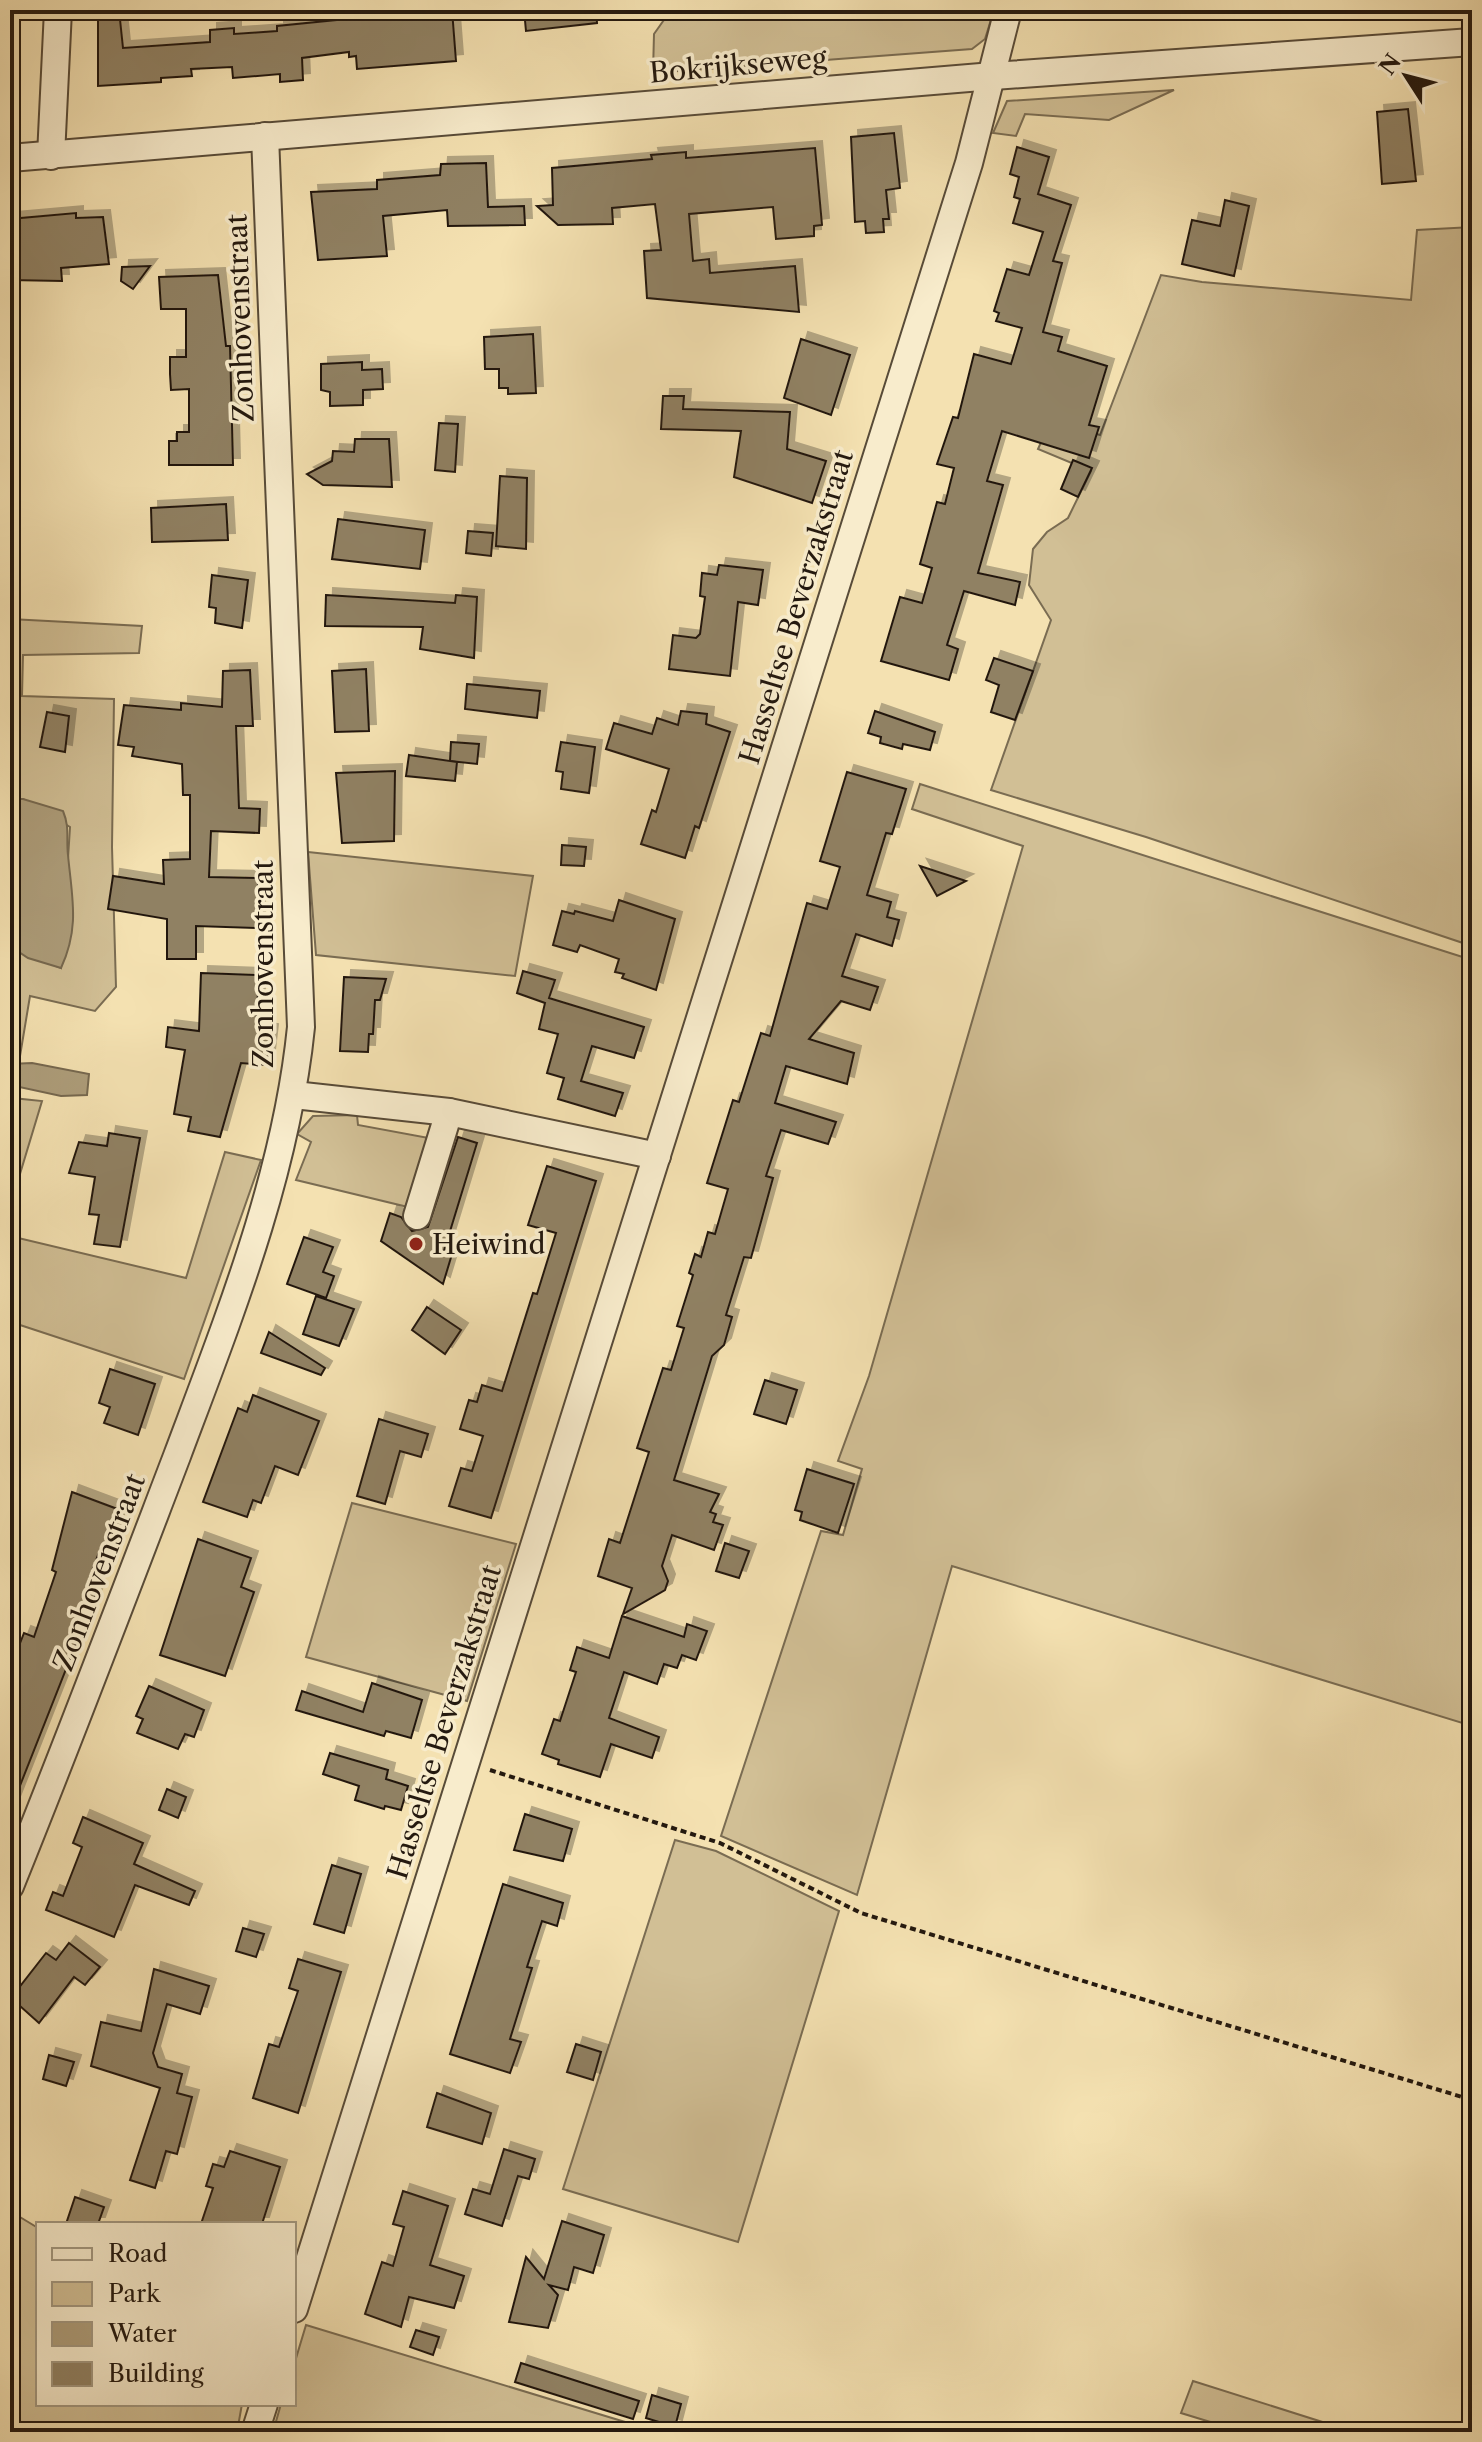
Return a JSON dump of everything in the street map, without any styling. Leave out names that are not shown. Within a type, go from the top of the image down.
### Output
[{"type":"street","points":[[51,156],[58,10]]},
{"type":"street","name":"Hasseltse Beverzakstraat","points":[[296,2303],[959,194],[993,76],[1008,10]]},
{"type":"street","name":"Bokrijkseweg","points":[[10,158],[993,76],[1472,42]]},
{"type":"street","name":"Zonhovenstraat","points":[[10,1886],[74,1728],[232,1311],[294,1095],[301,1027],[265,136]]},
{"type":"street","points":[[294,1095],[449,1112],[657,1156]]},
{"type":"street","points":[[417,1216],[449,1112]]},
{"type":"street","points":[[255,2432],[263,2406]]},
{"type":"path","points":[[465,1762],[720,1843],[861,1913],[1472,2100]]},
{"type":"green space","points":[[671,10],[994,10],[985,39],[972,49],[653,73],[654,34]]},
{"type":"green space","points":[[1174,90],[1109,120],[1025,114],[1016,136],[993,133],[1007,101]]},
{"type":"green space","points":[[1472,227],[1472,946],[1146,837],[991,790],[1051,620],[1029,585],[1033,549],[1047,532],[1068,518],[1091,471],[1038,449],[1051,420],[1100,435],[1161,275],[1202,282],[1411,300],[1417,230]]},
{"type":"green space","points":[[10,619],[142,626],[139,653],[23,655],[22,696],[114,699],[112,847],[116,987],[95,1011],[30,996],[13,1098],[42,1101],[10,1207],[10,910],[13,948],[61,968],[70,827],[23,799],[10,799]]},
{"type":"green space","points":[[920,784],[1472,960],[1472,1726],[952,1566],[857,1895],[721,1836],[821,1531],[843,1535],[862,1469],[838,1461],[869,1376],[1023,846],[912,809]]},
{"type":"green space","points":[[308,852],[533,876],[515,976],[316,955]]},
{"type":"green space","points":[[357,1115],[358,1125],[434,1139],[412,1208],[296,1180],[311,1142],[297,1134],[313,1116]]},
{"type":"green space","points":[[225,1152],[261,1160],[184,1379],[20,1325],[10,1341],[10,1236],[186,1278]]},
{"type":"green space","points":[[352,1503],[516,1544],[467,1701],[306,1657]]},
{"type":"green space","points":[[675,1840],[716,1851],[839,1911],[738,2242],[563,2189]]},
{"type":"green space","points":[[10,2211],[36,2227],[36,2406],[242,2406],[237,2432],[58,2432],[10,2419]]},
{"type":"green space","points":[[306,2325],[658,2432],[273,2432],[280,2406],[296,2406],[296,2358]]},
{"type":"green space","points":[[1193,2381],[1354,2432],[1243,2432],[1181,2413]]},
{"type":"water","points":[[10,799],[23,799],[63,811],[65,817],[73,926],[61,968],[28,958],[13,948]]},
{"type":"water","points":[[32,1063],[89,1074],[87,1095],[61,1096],[10,1085],[10,1064]]},
{"type":"building","points":[[98,10],[119,10],[123,48],[210,42],[210,30],[234,28],[234,34],[277,31],[277,26],[346,19],[346,10],[364,10],[364,15],[405,10],[452,10],[456,61],[357,69],[356,56],[349,57],[349,52],[302,58],[303,80],[280,82],[280,74],[233,78],[232,67],[191,69],[192,76],[161,78],[161,82],[98,86]]},
{"type":"building","points":[[524,10],[596,10],[597,23],[526,31]]},
{"type":"building","points":[[1408,109],[1416,181],[1382,184],[1377,112]]},
{"type":"building","points":[[894,133],[900,188],[886,190],[889,219],[883,219],[884,232],[866,233],[865,221],[855,222],[851,137]]},
{"type":"building","points":[[1017,147],[1049,157],[1038,194],[1071,205],[1053,261],[1062,263],[1043,332],[1062,337],[1058,351],[1107,366],[1089,425],[1099,427],[1089,458],[1002,431],[987,481],[1003,485],[978,573],[1020,582],[1015,605],[964,591],[947,645],[958,649],[949,680],[881,661],[900,597],[922,603],[932,568],[920,564],[937,502],[945,504],[954,468],[937,464],[953,417],[958,418],[974,354],[1011,364],[1022,328],[996,321],[999,313],[994,311],[1007,269],[1029,275],[1043,232],[1013,223],[1020,199],[1014,197],[1019,177],[1010,174]]},
{"type":"building","points":[[815,148],[822,225],[814,226],[814,236],[776,239],[773,207],[689,214],[693,261],[709,259],[710,273],[795,266],[799,312],[647,298],[644,251],[661,250],[655,204],[612,208],[613,224],[558,225],[537,206],[553,205],[552,168],[652,159],[651,155],[686,152],[686,158]]},
{"type":"building","points":[[486,163],[488,207],[524,206],[525,225],[448,226],[447,210],[383,216],[387,256],[318,260],[311,192],[377,189],[377,180],[440,175],[441,164]]},
{"type":"building","points":[[1225,200],[1249,206],[1234,276],[1182,264],[1192,220],[1220,226]]},
{"type":"building","points":[[76,213],[76,218],[103,217],[109,264],[61,268],[62,281],[10,280],[10,219]]},
{"type":"building","points":[[150,266],[133,289],[121,281],[122,267]]},
{"type":"building","points":[[218,275],[226,346],[230,346],[233,465],[169,465],[169,441],[177,441],[177,432],[189,432],[189,389],[171,390],[170,374],[170,357],[186,357],[186,309],[161,309],[159,277]]},
{"type":"building","points":[[533,334],[536,393],[508,394],[508,388],[499,388],[499,369],[485,369],[484,337]]},
{"type":"building","points":[[801,339],[850,355],[831,415],[784,398]]},
{"type":"building","points":[[362,362],[362,370],[382,369],[383,389],[363,390],[363,405],[330,406],[330,392],[321,390],[321,364]]},
{"type":"building","points":[[663,396],[684,396],[683,409],[790,412],[787,449],[826,461],[812,503],[734,477],[741,431],[661,429]]},
{"type":"building","points":[[439,423],[458,424],[455,472],[435,470]]},
{"type":"building","points":[[355,439],[389,439],[392,487],[323,485],[307,474],[332,461],[333,451],[354,452]]},
{"type":"building","points":[[1073,460],[1092,468],[1078,497],[1061,489]]},
{"type":"building","points":[[500,476],[527,478],[526,549],[496,546]]},
{"type":"building","points":[[226,504],[228,540],[152,542],[151,508]]},
{"type":"building","points":[[338,519],[425,530],[420,569],[332,559]]},
{"type":"building","points":[[468,531],[493,533],[491,556],[466,553]]},
{"type":"building","points":[[719,565],[763,570],[758,605],[738,602],[730,676],[669,669],[673,635],[696,638],[700,634],[705,597],[700,596],[702,573],[717,575]]},
{"type":"building","points":[[212,575],[248,580],[242,628],[215,623],[216,608],[209,607]]},
{"type":"building","points":[[326,595],[455,603],[456,595],[477,597],[474,658],[420,649],[423,627],[325,626]]},
{"type":"building","points":[[994,658],[1033,671],[1015,720],[991,712],[999,685],[986,680]]},
{"type":"building","points":[[366,669],[369,731],[335,732],[332,671]]},
{"type":"building","points":[[250,670],[253,726],[236,726],[239,808],[260,809],[259,833],[211,831],[209,877],[258,878],[258,928],[196,926],[196,959],[167,959],[167,919],[108,909],[113,876],[164,884],[163,860],[190,859],[190,795],[183,795],[182,764],[132,756],[134,747],[118,745],[124,705],[181,710],[181,703],[222,707],[223,671]]},
{"type":"building","points":[[467,684],[540,691],[537,718],[465,709]]},
{"type":"building","points":[[681,711],[707,714],[706,724],[730,732],[699,828],[695,826],[685,858],[641,844],[652,810],[656,812],[669,769],[606,749],[614,723],[652,734],[657,718],[678,725]]},
{"type":"building","points":[[875,711],[935,732],[930,750],[903,744],[902,749],[880,743],[881,737],[868,733]]},
{"type":"building","points":[[47,712],[69,716],[65,752],[40,747]]},
{"type":"building","points":[[451,742],[479,744],[477,764],[450,761]]},
{"type":"building","points":[[561,742],[595,747],[589,793],[561,789],[563,772],[556,771]]},
{"type":"building","points":[[409,755],[457,762],[455,781],[406,776]]},
{"type":"building","points":[[395,771],[394,841],[342,843],[336,773]]},
{"type":"building","points":[[847,772],[906,789],[892,834],[886,833],[867,895],[891,902],[887,917],[899,920],[892,946],[856,934],[842,976],[878,987],[870,1010],[841,1001],[809,1039],[854,1053],[847,1084],[786,1066],[775,1103],[836,1122],[828,1144],[781,1130],[766,1176],[773,1178],[751,1258],[744,1257],[726,1315],[732,1317],[724,1345],[712,1356],[674,1480],[719,1494],[710,1512],[716,1514],[713,1522],[723,1525],[714,1550],[672,1535],[662,1566],[668,1581],[665,1590],[623,1614],[632,1588],[598,1576],[609,1539],[620,1543],[649,1452],[637,1448],[663,1368],[671,1370],[684,1328],[677,1326],[693,1275],[689,1273],[695,1254],[701,1257],[708,1232],[715,1234],[728,1189],[707,1183],[733,1100],[739,1102],[761,1033],[770,1036],[807,903],[827,909],[840,867],[820,861]]},
{"type":"building","points":[[562,845],[586,847],[584,866],[561,865]]},
{"type":"building","points":[[920,866],[966,881],[937,896]]},
{"type":"building","points":[[619,900],[675,919],[656,990],[622,978],[624,974],[615,972],[619,959],[580,945],[577,952],[553,945],[562,911],[574,914],[575,911],[613,921]]},
{"type":"building","points":[[523,971],[555,980],[549,998],[644,1027],[634,1058],[592,1046],[581,1081],[623,1093],[615,1116],[558,1099],[564,1078],[547,1073],[558,1034],[539,1029],[545,1003],[517,993]]},
{"type":"building","points":[[201,973],[259,975],[256,1029],[271,1031],[267,1065],[241,1063],[220,1137],[188,1131],[191,1117],[174,1114],[185,1050],[166,1047],[168,1027],[199,1031]]},
{"type":"building","points":[[344,977],[386,979],[380,1000],[375,1000],[373,1034],[369,1034],[368,1052],[340,1051]]},
{"type":"building","points":[[109,1133],[140,1138],[120,1247],[94,1244],[99,1215],[89,1214],[95,1177],[69,1173],[79,1142],[107,1146]]},
{"type":"building","points":[[458,1137],[477,1143],[444,1251],[452,1254],[443,1284],[381,1241],[390,1213],[401,1217],[412,1231],[428,1227]]},
{"type":"building","points":[[547,1166],[596,1181],[491,1518],[449,1506],[461,1468],[472,1471],[483,1436],[460,1429],[469,1400],[477,1402],[482,1385],[502,1391],[533,1293],[537,1294],[556,1233],[528,1225]]},
{"type":"building","points":[[304,1237],[333,1247],[323,1272],[334,1276],[326,1298],[287,1284]]},
{"type":"building","points":[[316,1296],[354,1309],[339,1346],[303,1334]]},
{"type":"building","points":[[427,1307],[461,1330],[445,1354],[412,1330]]},
{"type":"building","points":[[269,1332],[325,1368],[321,1375],[261,1353]]},
{"type":"building","points":[[110,1369],[155,1384],[138,1435],[104,1423],[110,1407],[99,1403]]},
{"type":"building","points":[[765,1380],[797,1390],[786,1424],[754,1414]]},
{"type":"building","points":[[253,1395],[319,1421],[298,1475],[275,1466],[261,1503],[253,1500],[247,1517],[203,1502],[238,1408],[247,1412]]},
{"type":"building","points":[[379,1419],[428,1434],[421,1457],[400,1451],[385,1504],[357,1496]]},
{"type":"building","points":[[807,1469],[854,1484],[838,1533],[800,1520],[802,1512],[795,1510]]},
{"type":"building","points":[[72,1492],[120,1510],[110,1552],[100,1550],[87,1584],[98,1588],[10,1811],[10,1669],[24,1633],[34,1637],[56,1572],[52,1570]]},
{"type":"building","points":[[198,1539],[251,1558],[241,1587],[254,1592],[225,1676],[160,1655]]},
{"type":"building","points":[[725,1543],[749,1551],[739,1578],[716,1571]]},
{"type":"building","points":[[622,1616],[684,1637],[687,1624],[707,1631],[696,1660],[682,1655],[677,1668],[664,1664],[657,1684],[624,1672],[609,1718],[659,1737],[652,1758],[611,1744],[600,1777],[558,1764],[559,1760],[542,1754],[554,1719],[560,1721],[576,1672],[570,1670],[577,1647],[609,1658]]},
{"type":"building","points":[[372,1683],[422,1700],[411,1738],[386,1731],[384,1736],[296,1710],[302,1691],[363,1712]]},
{"type":"building","points":[[149,1686],[204,1710],[194,1737],[185,1734],[178,1749],[137,1733],[143,1719],[136,1716]]},
{"type":"building","points":[[330,1753],[388,1770],[386,1779],[408,1786],[401,1810],[385,1806],[384,1809],[355,1800],[359,1786],[323,1774]]},
{"type":"building","points":[[167,1789],[186,1797],[178,1818],[159,1810]]},
{"type":"building","points":[[525,1814],[572,1829],[563,1861],[514,1850]]},
{"type":"building","points":[[83,1817],[143,1843],[134,1864],[195,1891],[189,1905],[135,1885],[114,1937],[46,1910],[53,1892],[63,1896],[82,1847],[73,1843]]},
{"type":"building","points":[[332,1865],[361,1874],[344,1933],[314,1924]]},
{"type":"building","points":[[503,1884],[563,1903],[557,1926],[542,1921],[527,1967],[532,1968],[510,2039],[521,2042],[510,2073],[450,2054]]},
{"type":"building","points":[[243,1928],[264,1934],[256,1957],[236,1951]]},
{"type":"building","points":[[69,1943],[100,1967],[85,1985],[74,1977],[39,2023],[11,1998],[46,1953],[56,1960]]},
{"type":"building","points":[[298,1959],[341,1972],[298,2113],[253,2098],[269,2044],[279,2047],[298,1991],[289,1988]]},
{"type":"building","points":[[154,1969],[209,1986],[200,2014],[167,2004],[153,2053],[158,2067],[182,2074],[177,2093],[192,2097],[177,2154],[166,2151],[155,2188],[130,2180],[160,2088],[91,2066],[101,2022],[141,2031]]},
{"type":"building","points":[[576,2044],[601,2052],[593,2080],[567,2072]]},
{"type":"building","points":[[49,2055],[74,2062],[66,2086],[43,2079]]},
{"type":"building","points":[[437,2093],[491,2113],[482,2144],[427,2127]]},
{"type":"building","points":[[504,2149],[535,2159],[529,2179],[518,2176],[502,2226],[465,2214],[473,2189],[490,2194]]},
{"type":"building","points":[[230,2151],[280,2167],[263,2222],[202,2222],[213,2188],[206,2186],[213,2164],[224,2167]]},
{"type":"building","points":[[403,2191],[448,2206],[430,2265],[464,2276],[454,2308],[409,2297],[401,2327],[365,2314],[382,2262],[393,2266],[404,2227],[393,2224]]},
{"type":"building","points":[[75,2197],[104,2207],[99,2222],[67,2222]]},
{"type":"building","points":[[562,2221],[604,2235],[593,2273],[574,2267],[568,2290],[549,2285],[558,2295],[548,2328],[509,2322],[526,2257],[544,2279]]},
{"type":"building","points":[[416,2330],[439,2337],[433,2355],[410,2347]]},
{"type":"building","points":[[521,2363],[639,2401],[633,2419],[515,2382]]},
{"type":"building","points":[[652,2395],[681,2404],[675,2427],[646,2418]]},
{"type":"place","name":"Heiwind","points":[[416,1244]]}]
